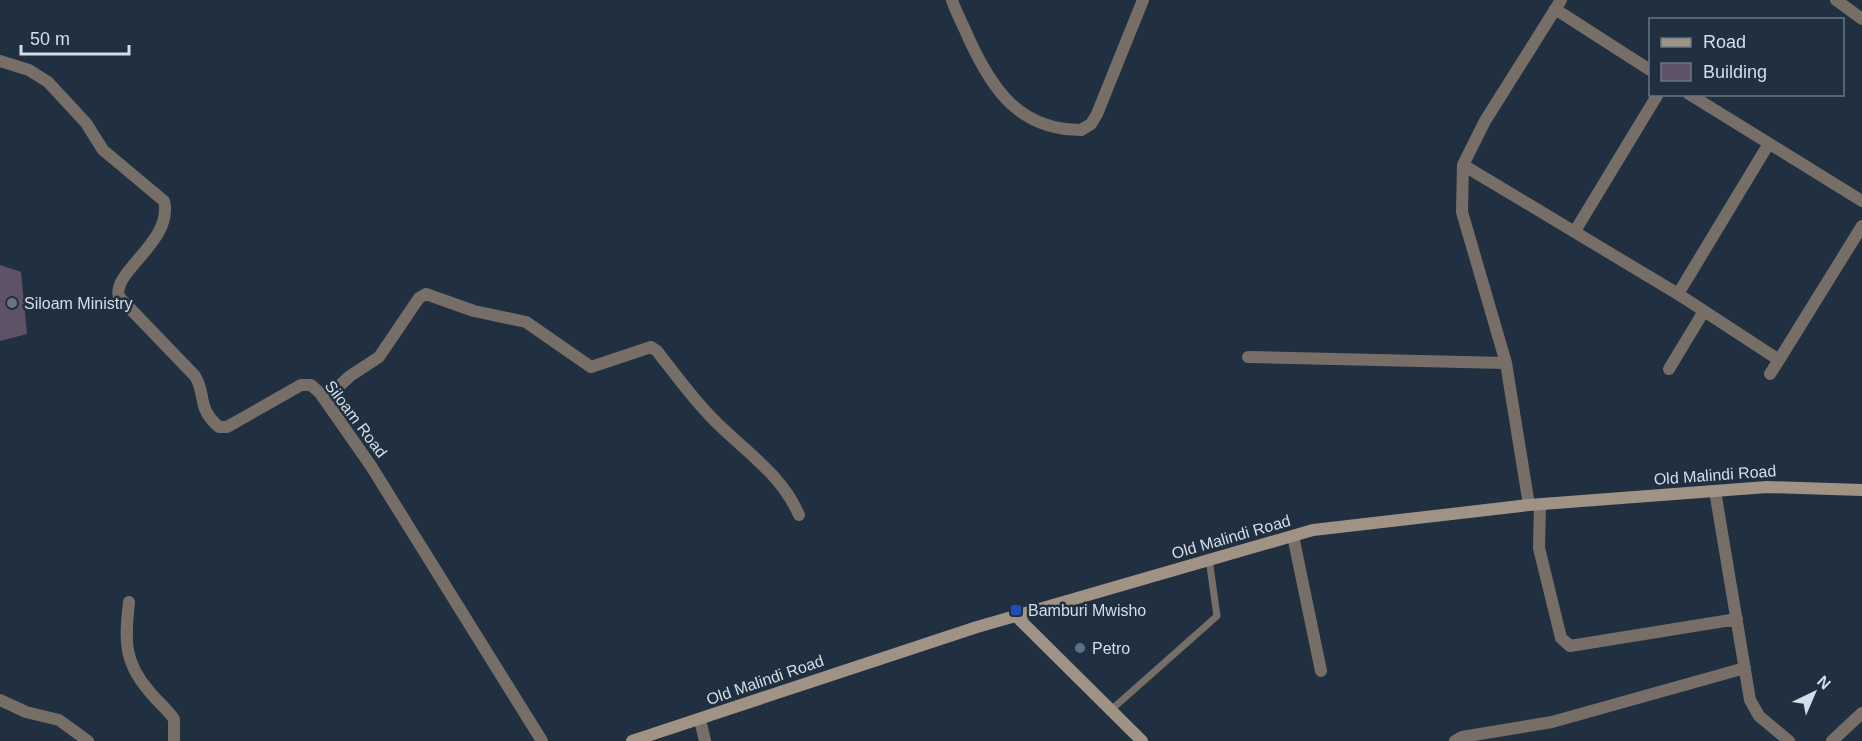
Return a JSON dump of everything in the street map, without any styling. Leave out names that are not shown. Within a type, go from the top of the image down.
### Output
[{"type":"main road","name":"Old Malindi Road","points":[[632,741],[1016,616],[1209,559],[1336,526],[1535,505],[1779,486],[1862,490]]},
{"type":"main road","points":[[1016,616],[1142,741]]},
{"type":"street","points":[[952,0],[981,65],[1004,99],[1024,115],[1073,130],[1087,128],[1097,114],[1143,0]]},
{"type":"street","points":[[1839,1],[1862,19]]},
{"type":"street","points":[[1649,69],[1558,5],[1485,122],[1463,165],[1462,212],[1506,363],[1535,505],[1539,548],[1561,638],[1566,645],[1570,646],[1737,619]]},
{"type":"street","name":"Siloam Road","points":[[0,61],[29,70],[48,82],[86,123],[103,150],[164,201],[165,213],[153,242],[119,282],[117,292],[195,376],[200,385],[201,404],[216,425],[226,427],[302,385],[310,386],[325,399],[372,466],[542,741]]},
{"type":"street","points":[[1575,231],[1657,96]]},
{"type":"street","points":[[1692,96],[1768,146],[1862,201]]},
{"type":"street","points":[[1677,294],[1768,146]]},
{"type":"street","points":[[1463,165],[1575,231],[1779,360]]},
{"type":"street","points":[[1770,374],[1862,226]]},
{"type":"street","points":[[325,399],[350,376],[379,357],[419,298],[426,294],[474,311],[526,322],[591,367],[651,347],[657,351],[715,421],[772,473],[794,502],[799,514]]},
{"type":"street","points":[[1668,369],[1704,311]]},
{"type":"street","points":[[1248,357],[1506,363]]},
{"type":"street","points":[[1715,491],[1753,709],[1789,741]]},
{"type":"street","points":[[1293,536],[1320,671]]},
{"type":"street","points":[[129,602],[126,631],[130,662],[141,682],[174,719],[174,741]]},
{"type":"street","points":[[1455,741],[1462,737],[1551,722],[1745,668]]},
{"type":"street","points":[[0,700],[26,712],[59,720],[88,741]]},
{"type":"street","points":[[1832,741],[1862,713]]},
{"type":"street","points":[[700,720],[705,741]]},
{"type":"lane","points":[[1111,710],[1217,616],[1209,559]]},
{"type":"building","name":"Siloam Ministry","points":[[0,265],[21,272],[27,334],[0,341]]},
{"type":"place","name":"Siloam Ministry","points":[[12,303]]},
{"type":"place","name":"Bamburi Mwisho","points":[[1016,610]]},
{"type":"place","name":"Petro","points":[[1080,648]]}]
